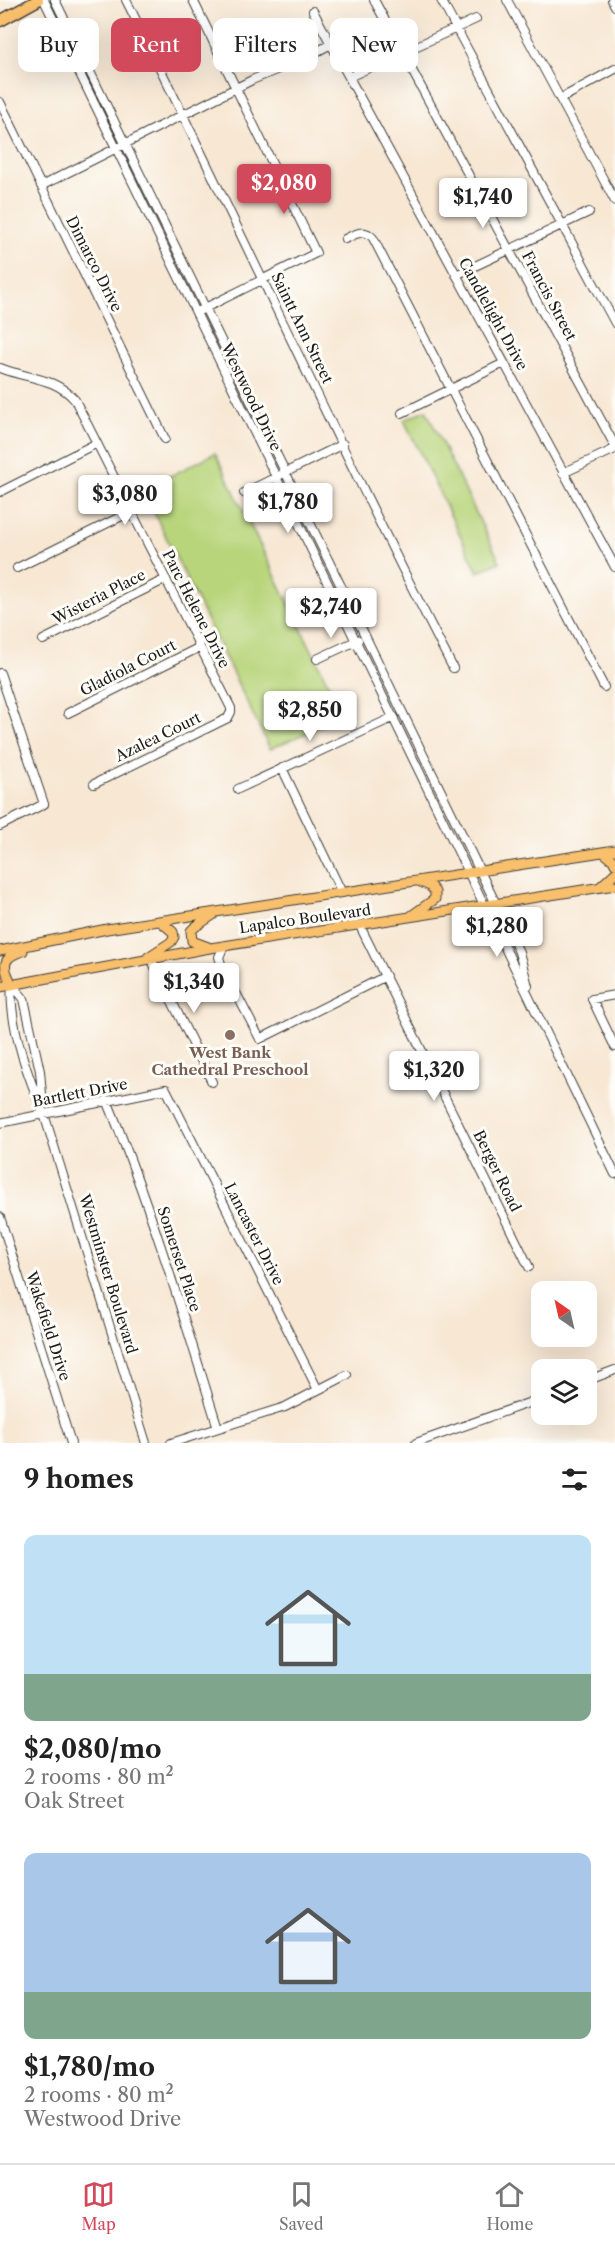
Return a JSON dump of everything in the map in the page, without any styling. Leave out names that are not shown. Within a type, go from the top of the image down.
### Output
[{"type":"highway","points":[[2,20],[14,7],[16,0]]},
{"type":"highway","points":[[2,20],[38,0]]},
{"type":"main road","name":"Lapalco Boulevard","points":[[0,951],[160,921],[615,850]]},
{"type":"main road","points":[[603,852],[615,864]]},
{"type":"main road","points":[[599,888],[615,873]]},
{"type":"main road","points":[[406,919],[435,899],[435,892],[430,886],[418,881]]},
{"type":"main road","name":"Lapalco Boulevard","points":[[0,987],[210,948],[615,885]]},
{"type":"main road","points":[[210,948],[192,941],[191,932],[218,912]]},
{"type":"main road","points":[[148,960],[174,938],[173,932],[160,921]]},
{"type":"main road","points":[[12,984],[4,967],[11,956],[66,938]]},
{"type":"street","name":"Westwood Drive","points":[[44,0],[468,873],[612,1158],[615,1173]]},
{"type":"street","name":"Westwood Drive","points":[[55,0],[480,870],[519,952],[531,999]]},
{"type":"street","name":"Saintt Ann Street","points":[[126,0],[453,668]]},
{"type":"street","points":[[193,0],[316,253],[195,313]]},
{"type":"street","name":"Francis Street","points":[[374,0],[384,18]]},
{"type":"street","points":[[441,0],[615,323]]},
{"type":"street","points":[[507,0],[615,201]]},
{"type":"street","points":[[612,0],[615,6]]},
{"type":"street","name":"Candlelight Drive","points":[[313,11],[330,42]]},
{"type":"street","points":[[418,45],[476,19]]},
{"type":"street","points":[[40,186],[330,44]]},
{"type":"street","points":[[560,99],[615,69]]},
{"type":"street","name":"Candlelight Drive","points":[[346,72],[615,567]]},
{"type":"street","points":[[349,77],[360,72]]},
{"type":"street","name":"Francis Street","points":[[413,72],[615,447]]},
{"type":"street","name":"Dimarco Drive","points":[[0,102],[165,439]]},
{"type":"street","points":[[456,275],[589,213]]},
{"type":"street","points":[[345,239],[361,232],[368,233],[373,238],[604,687]]},
{"type":"street","points":[[402,413],[504,363]]},
{"type":"street","name":"Parc Helene Drive","points":[[0,368],[50,381],[67,391],[80,408],[231,712]]},
{"type":"street","points":[[0,492],[98,443]]},
{"type":"street","points":[[244,493],[343,444]]},
{"type":"street","points":[[563,473],[615,447]]},
{"type":"street","points":[[17,568],[132,511]]},
{"type":"street","name":"Wisteria Place","points":[[43,640],[166,579]]},
{"type":"street","points":[[317,659],[365,637]]},
{"type":"street","name":"Gladiola Court","points":[[68,713],[200,647]]},
{"type":"street","points":[[0,674],[44,804],[0,826]]},
{"type":"street","name":"Azalea Court","points":[[94,784],[228,718],[231,712]]},
{"type":"street","points":[[238,789],[394,717]]},
{"type":"street","points":[[282,768],[342,893]]},
{"type":"street","name":"Berger Road","points":[[360,926],[530,1267]]},
{"type":"street","points":[[224,946],[219,957],[221,964],[260,1039],[386,976]]},
{"type":"street","points":[[148,960],[212,1082]]},
{"type":"street","name":"Westminster Boulevard","points":[[12,984],[24,999],[40,1071],[44,1114]]},
{"type":"street","name":"Westminster Boulevard","points":[[12,984],[10,1001],[27,1074],[44,1114],[146,1443]]},
{"type":"street","points":[[615,995],[592,999],[615,1047]]},
{"type":"street","name":"Bartlett Drive","points":[[0,1123],[166,1089]]},
{"type":"street","name":"Lancaster Drive","points":[[166,1089],[318,1390]]},
{"type":"street","name":"Somerset Place","points":[[107,1100],[128,1151],[161,1245],[218,1428]]},
{"type":"street","name":"Wakefield Drive","points":[[0,1217],[71,1443]]},
{"type":"street","points":[[597,1377],[615,1370]]},
{"type":"street","points":[[171,1443],[285,1407],[347,1375]]},
{"type":"street","points":[[416,1443],[531,1402]]},
{"type":"green space","points":[[426,410],[500,562],[478,572],[404,420]]},
{"type":"green space","points":[[215,453],[344,716],[270,749],[143,490]]},
{"type":"place","name":"West Bank Cathedral Preschool","points":[[230,1035]]}]
